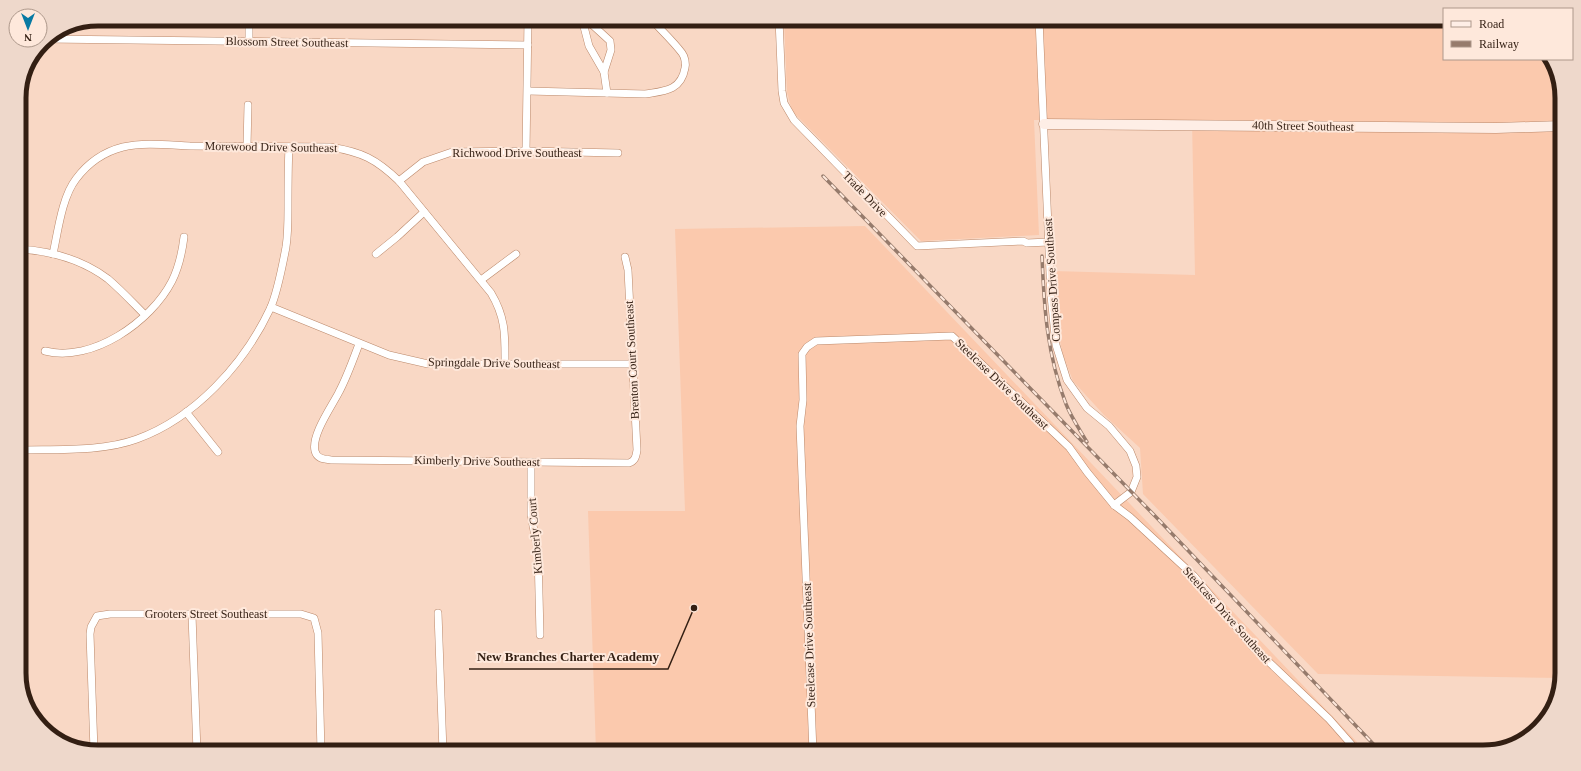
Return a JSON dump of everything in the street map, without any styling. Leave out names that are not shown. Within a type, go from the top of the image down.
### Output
[{"type":"street","points":[[249,26],[249,41]]},
{"type":"street","points":[[526,151],[528,26]]},
{"type":"street","points":[[584,26],[589,46],[604,72],[607,93]]},
{"type":"street","points":[[594,26],[610,41],[611,50],[604,72]]},
{"type":"street","points":[[528,91],[645,94],[664,91],[675,87],[683,78],[686,65],[684,55],[657,26]]},
{"type":"street","name":"Trade Drive","points":[[779,26],[782,91],[784,103],[788,111],[794,120],[917,246],[1023,241],[1027,243],[1049,242]]},
{"type":"street","name":"Compass Drive Southeast","points":[[1039,26],[1051,296],[1056,345],[1067,380],[1087,408],[1109,426],[1130,452],[1136,466],[1137,477],[1131,492],[1114,505]]},
{"type":"street","name":"Blossom Street Southeast","points":[[57,39],[528,45]]},
{"type":"street","points":[[247,146],[248,105]]},
{"type":"street","name":"40th Street Southeast","points":[[1044,124],[1496,128],[1555,126]]},
{"type":"street","name":"Morewood Drive Southeast","points":[[53,254],[65,201],[75,180],[91,162],[103,154],[123,147],[137,145],[330,147],[346,150],[365,155],[384,166],[400,181],[481,280],[499,306],[505,329],[505,364]]},
{"type":"street","points":[[26,450],[92,448],[136,440],[160,428],[186,412],[213,388],[234,366],[251,343],[271,307],[286,246],[289,147]]},
{"type":"street","name":"Richwood Drive Southeast","points":[[400,181],[423,162],[452,152],[526,151],[618,153]]},
{"type":"street","points":[[376,254],[424,212]]},
{"type":"street","points":[[45,351],[55,354],[66,354],[95,347],[110,341],[129,329],[161,298],[172,281],[180,264],[184,237]]},
{"type":"street","points":[[26,250],[53,254],[81,263],[106,278],[127,296],[145,315]]},
{"type":"street","points":[[481,280],[516,254]]},
{"type":"street","name":"Brenton Court Southeast","points":[[625,257],[628,270],[637,450],[636,457],[633,462]]},
{"type":"street","name":"Springdale Drive Southeast","points":[[271,307],[389,355],[428,364],[632,364]]},
{"type":"street","name":"Steelcase Drive Southeast","points":[[813,745],[800,426],[803,400],[802,354],[807,347],[816,341],[952,336],[1069,447],[1114,505],[1194,576],[1252,646],[1329,719],[1351,744]]},
{"type":"street","name":"Kimberly Drive Southeast","points":[[360,344],[339,392],[319,429],[314,449],[316,456],[320,458],[332,460],[624,464],[633,462]]},
{"type":"street","points":[[186,412],[218,452]]},
{"type":"street","name":"Kimberly Court","points":[[531,462],[531,515],[538,552],[540,635]]},
{"type":"street","name":"Grooters Street Southeast","points":[[94,745],[90,634],[91,627],[97,616],[110,614],[192,615],[244,613],[301,614],[314,618],[318,633],[320,745]]},
{"type":"street","points":[[438,613],[443,745]]},
{"type":"street","points":[[192,615],[197,745]]},
{"type":"shaded area","points":[[784,26],[1443,26],[1443,60],[1544,60],[1548,66],[1554,84],[1555,93],[1554,678],[1318,674],[1143,494],[1140,448],[1104,415],[1073,381],[1063,355],[1055,318],[1053,271],[1195,275],[1192,120],[1034,120],[1039,235],[921,241],[792,111],[787,92]]},
{"type":"shaded area","points":[[865,226],[1357,742],[1357,745],[596,745],[588,511],[685,511],[675,229]]},
{"type":"railway","points":[[823,176],[1156,517],[1374,745]]},
{"type":"railway","points":[[1042,256],[1045,313],[1055,368],[1068,409],[1087,442]]},
{"type":"place","name":"New Branches Charter Academy","points":[[694,608]]}]
